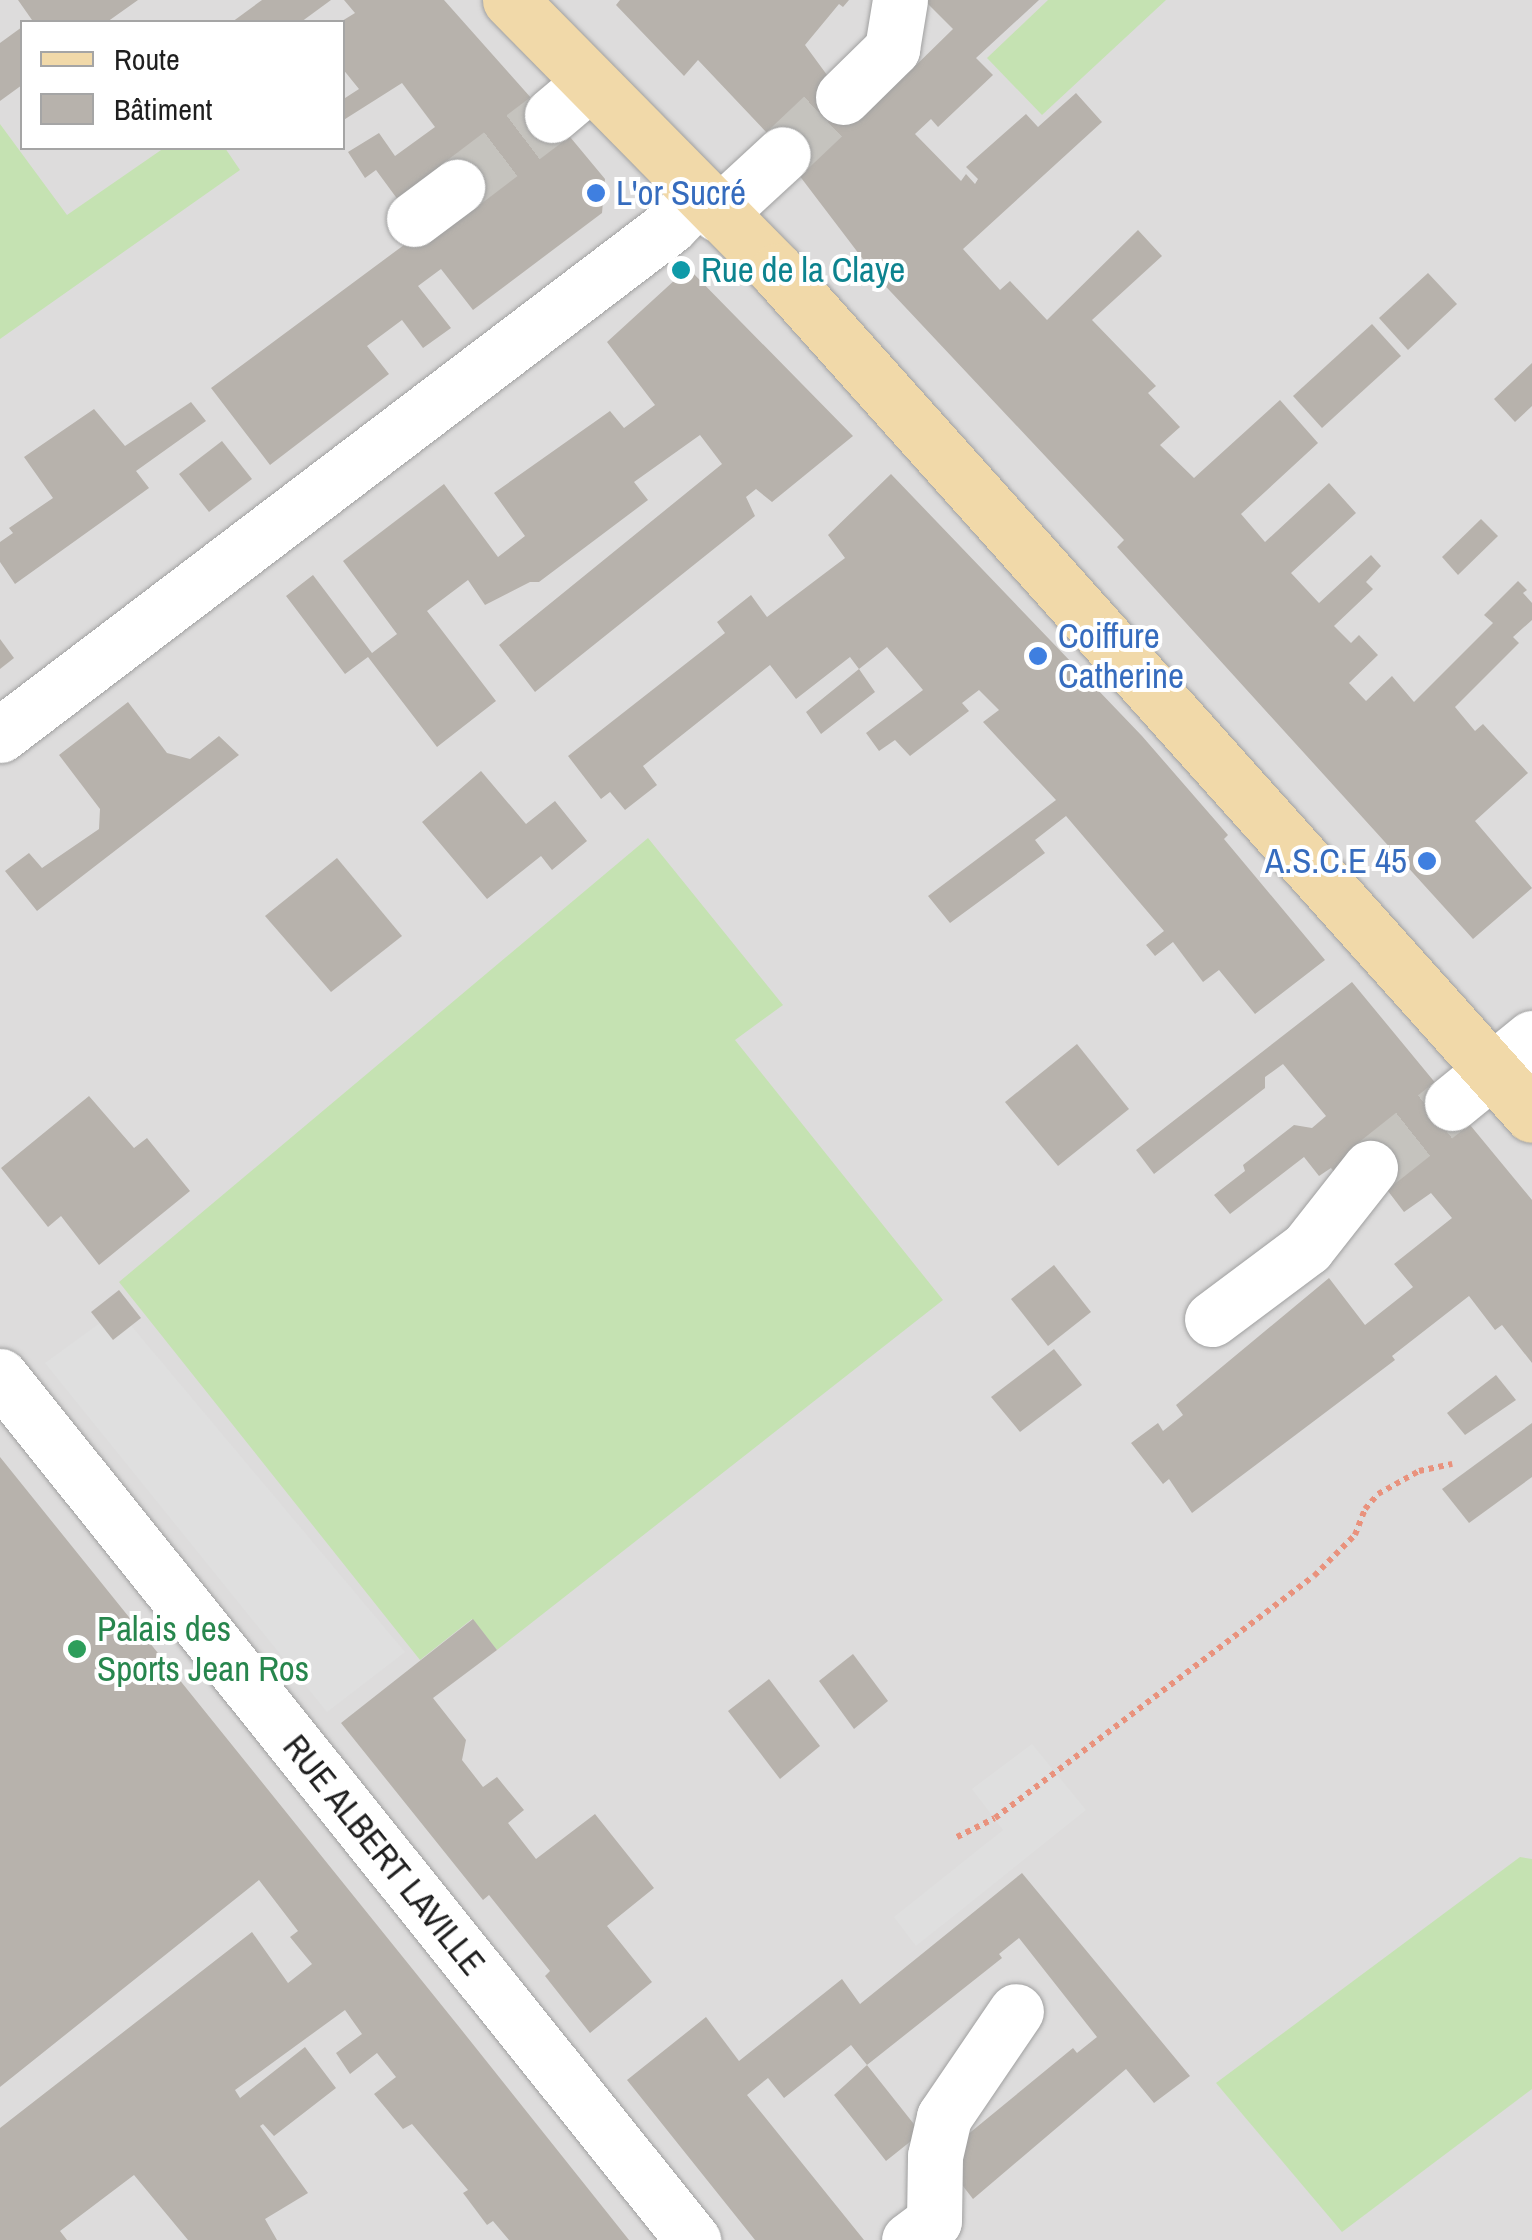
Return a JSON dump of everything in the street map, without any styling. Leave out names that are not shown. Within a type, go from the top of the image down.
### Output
[{"type":"main road","points":[[510,0],[571,99],[708,205],[776,272],[1514,1055],[1532,1115]]},
{"type":"street","points":[[844,96],[892,49],[900,0]]},
{"type":"street","points":[[0,735],[670,226],[784,154]]},
{"type":"street","points":[[414,219],[457,188]]},
{"type":"street","points":[[1452,1103],[1514,1055]]},
{"type":"street","points":[[1212,1319],[1307,1248],[1370,1168]]},
{"type":"street","name":"RUE ALBERT LAVILLE","points":[[0,1376],[693,2240]]},
{"type":"street","points":[[909,2240],[934,2221],[936,2156],[944,2117],[1016,2011]]},
{"type":"path","points":[[957,1836],[995,1818],[1314,1576],[1355,1535],[1366,1508],[1378,1494],[1399,1479],[1452,1464]]},
{"type":"shaded area","points":[[0,0],[1532,0],[1532,2240],[0,2240]]},
{"type":"shaded area","points":[[118,1310],[405,1652],[327,1712],[45,1363]]},
{"type":"shaded area","points":[[1032,1744],[1086,1810],[916,1946],[894,1917],[1003,1830],[972,1789]]},
{"type":"green space","points":[[1048,0],[1166,0],[1042,115],[987,58]]},
{"type":"green space","points":[[0,124],[67,215],[161,150],[226,150],[240,170],[0,339]]},
{"type":"green space","points":[[648,838],[783,1005],[735,1040],[943,1300],[497,1650],[472,1619],[420,1660],[119,1282]]},
{"type":"green space","points":[[1520,1857],[1532,1859],[1532,2089],[1342,2232],[1216,2083]]},
{"type":"building","points":[[18,0],[138,0],[110,20],[32,20]]},
{"type":"building","points":[[262,0],[331,0],[304,20],[235,20]]},
{"type":"building","points":[[344,0],[444,0],[532,99],[536,96],[605,179],[602,213],[473,310],[441,269],[418,286],[451,328],[423,348],[402,320],[367,346],[389,374],[270,465],[211,388],[466,199],[401,204],[376,170],[365,178],[348,152],[379,133],[395,156],[435,127],[402,83],[345,119],[345,98],[359,89],[345,72],[344,20],[355,13]]},
{"type":"building","points":[[620,0],[849,0],[843,7],[839,4],[805,45],[860,120],[953,29],[924,0],[1039,0],[976,58],[993,75],[938,127],[931,119],[915,134],[961,181],[966,174],[975,184],[978,179],[966,167],[1026,114],[1038,127],[1076,93],[1102,122],[963,249],[1000,290],[1010,281],[1047,320],[1138,230],[1162,256],[1092,320],[1156,386],[1148,393],[1180,427],[1160,445],[1194,478],[1280,400],[1318,443],[1241,514],[1265,542],[1329,483],[1356,513],[1291,573],[1319,603],[1371,555],[1381,566],[1366,582],[1373,589],[1334,626],[1351,643],[1359,635],[1378,655],[1349,683],[1366,701],[1392,676],[1414,702],[1493,623],[1484,615],[1518,581],[1527,590],[1523,593],[1532,603],[1532,620],[1513,637],[1519,643],[1455,707],[1475,731],[1483,724],[1528,773],[1475,821],[1532,888],[1473,939],[1117,547],[1124,540],[875,275],[767,133],[698,60],[684,76],[616,5]]},
{"type":"building","points":[[20,28],[20,86],[0,101],[0,43]]},
{"type":"building","points":[[688,268],[853,436],[772,502],[756,489],[746,497],[755,516],[535,692],[499,645],[722,464],[700,435],[634,482],[648,500],[539,582],[530,582],[485,605],[468,580],[427,611],[496,701],[437,747],[368,657],[345,674],[286,596],[313,575],[372,653],[397,634],[343,561],[444,484],[498,557],[525,536],[494,493],[610,411],[624,428],[655,405],[607,342]]},
{"type":"building","points":[[1428,273],[1457,304],[1408,350],[1379,318]]},
{"type":"building","points":[[1372,324],[1401,356],[1322,428],[1293,396]]},
{"type":"building","points":[[1532,363],[1532,406],[1515,422],[1494,399]]},
{"type":"building","points":[[191,402],[206,421],[136,471],[149,488],[15,584],[0,562],[0,542],[13,533],[9,528],[53,498],[24,457],[94,409],[125,446]]},
{"type":"building","points":[[222,441],[252,479],[209,512],[179,474]]},
{"type":"building","points":[[891,474],[1142,736],[1228,835],[1224,839],[1325,960],[1255,1014],[1219,970],[1203,982],[1173,942],[1155,956],[1146,945],[1164,931],[1066,816],[1035,840],[1045,853],[950,923],[928,896],[1056,800],[983,722],[999,710],[979,690],[962,703],[969,711],[910,756],[895,740],[879,751],[866,733],[923,690],[887,647],[859,669],[850,657],[796,699],[770,665],[643,766],[657,785],[625,810],[610,792],[601,799],[568,756],[725,633],[717,622],[751,595],[767,617],[845,558],[828,535]]},
{"type":"building","points":[[1481,519],[1498,536],[1458,575],[1442,557]]},
{"type":"building","points":[[0,639],[14,658],[0,669]]},
{"type":"building","points":[[859,669],[875,692],[821,734],[806,712]]},
{"type":"building","points":[[128,702],[167,753],[190,759],[219,736],[239,755],[37,911],[5,871],[29,853],[42,868],[99,829],[100,809],[59,755]]},
{"type":"building","points":[[481,771],[526,824],[555,801],[587,841],[552,870],[541,856],[487,899],[422,822]]},
{"type":"building","points":[[337,858],[402,936],[331,992],[265,916]]},
{"type":"building","points":[[1352,982],[1532,1200],[1532,1363],[1502,1325],[1495,1330],[1469,1296],[1392,1356],[1395,1360],[1192,1513],[1169,1479],[1163,1484],[1131,1443],[1158,1423],[1163,1431],[1183,1415],[1176,1405],[1329,1278],[1365,1325],[1413,1287],[1394,1264],[1452,1218],[1431,1193],[1404,1212],[1365,1161],[1340,1179],[1331,1168],[1319,1176],[1304,1157],[1230,1214],[1214,1195],[1245,1171],[1243,1165],[1294,1125],[1312,1128],[1326,1116],[1283,1064],[1265,1077],[1265,1088],[1154,1174],[1136,1150]]},
{"type":"building","points":[[1077,1044],[1129,1109],[1058,1166],[1005,1102]]},
{"type":"building","points":[[89,1096],[134,1148],[147,1138],[190,1191],[99,1265],[61,1216],[48,1227],[1,1168]]},
{"type":"building","points":[[1054,1265],[1091,1312],[1048,1346],[1011,1299]]},
{"type":"building","points":[[119,1290],[141,1318],[113,1340],[91,1312]]},
{"type":"building","points":[[1054,1349],[1082,1385],[1020,1432],[991,1397]]},
{"type":"building","points":[[1496,1375],[1516,1400],[1465,1435],[1447,1413]]},
{"type":"building","points":[[1532,1423],[1532,1477],[1469,1523],[1442,1489]]},
{"type":"building","points":[[0,1457],[629,2240],[509,2240],[493,2221],[487,2225],[463,2193],[468,2190],[412,2124],[403,2129],[374,2094],[396,2077],[377,2053],[350,2074],[336,2053],[362,2034],[345,2010],[235,2090],[240,2098],[305,2047],[336,2088],[274,2136],[263,2124],[260,2126],[308,2193],[265,2219],[277,2240],[188,2240],[134,2175],[60,2231],[67,2240],[0,2240],[0,2128],[252,1932],[288,1983],[312,1964],[290,1937],[298,1931],[259,1880],[0,2087]]},
{"type":"building","points":[[473,1619],[497,1650],[433,1698],[466,1740],[462,1760],[483,1787],[497,1777],[524,1810],[508,1823],[536,1859],[595,1814],[654,1888],[607,1926],[652,1982],[590,2033],[545,1976],[550,1971],[489,1895],[483,1900],[341,1723]]},
{"type":"building","points":[[853,1654],[888,1701],[854,1729],[819,1681]]},
{"type":"building","points":[[769,1679],[820,1746],[780,1779],[728,1711]]},
{"type":"building","points":[[1022,1873],[1190,2076],[1154,2103],[1126,2069],[973,2199],[945,2163],[965,2147],[961,2140],[1073,2048],[1077,2053],[1097,2037],[1019,1938],[999,1954],[1002,1958],[867,2065],[851,2045],[784,2098],[768,2078],[747,2095],[864,2240],[755,2240],[627,2080],[706,2017],[739,2061],[842,1979],[860,2004]]},
{"type":"building","points":[[867,2065],[921,2133],[886,2161],[834,2095]]},
{"type":"tunnel","points":[[783,154],[843,97]]},
{"type":"tunnel","points":[[457,187],[552,115]]},
{"type":"tunnel","points":[[1370,1168],[1452,1103]]},
{"type":"place","name":"L'or Sucré","points":[[596,193]]},
{"type":"place","name":"Rue de la Claye","points":[[681,270]]},
{"type":"place","name":"Coiffure Catherine","points":[[1038,656]]},
{"type":"place","name":"A.S.C.E 45","points":[[1427,861]]},
{"type":"place","name":"Palais des Sports Jean Ros","points":[[77,1649]]}]
